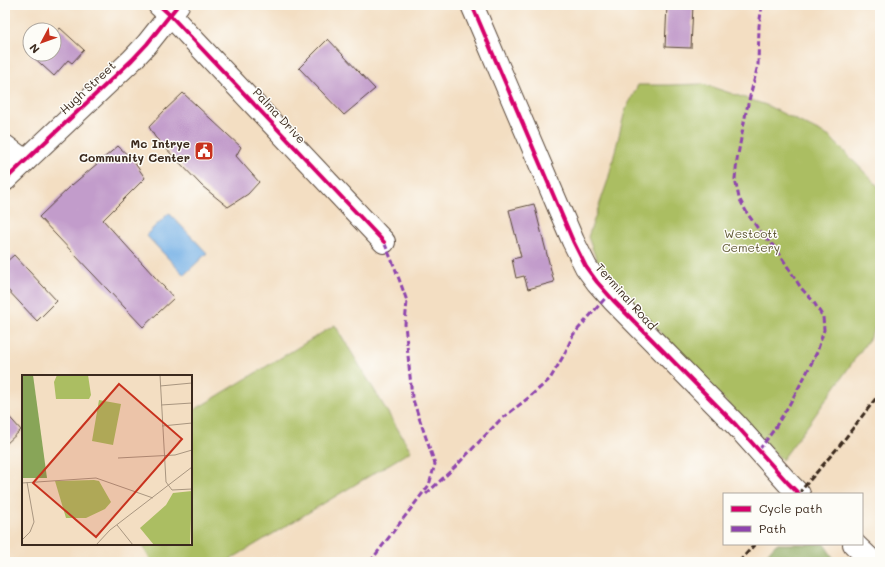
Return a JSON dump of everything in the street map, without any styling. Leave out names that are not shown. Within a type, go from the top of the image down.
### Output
[{"type":"street","name":"Terminal Road","points":[[472,5],[573,241],[586,267],[613,300],[736,425],[798,493]]},
{"type":"street","name":"Hugh Street","points":[[5,180],[132,60],[147,44],[169,8]]},
{"type":"street","name":"Palma Drive","points":[[169,8],[384,242]]},
{"type":"street","points":[[5,146],[25,161]]},
{"type":"street","points":[[855,545],[873,562]]},
{"type":"green space","name":"Westcott Cemetery","points":[[703,84],[766,105],[830,137],[880,188],[880,319],[869,339],[782,460],[600,269],[588,237],[608,180],[625,111],[638,85]]},
{"type":"green space","points":[[335,325],[411,451],[226,562],[152,562],[142,545],[192,545],[192,411]]},
{"type":"green space","points":[[775,545],[825,545],[836,562],[760,562]]},
{"type":"water","points":[[169,213],[207,253],[184,275],[146,235]]},
{"type":"building","points":[[667,5],[693,5],[691,48],[665,47]]},
{"type":"building","points":[[62,30],[84,50],[72,63],[68,60],[54,76],[39,62],[62,62]]},
{"type":"building","points":[[328,39],[375,89],[344,115],[299,68]]},
{"type":"building","name":"Mc Intrye Community Center","points":[[183,93],[241,147],[236,156],[259,182],[248,194],[228,207],[202,186],[155,137],[149,127]]},
{"type":"building","points":[[118,146],[132,159],[145,178],[103,220],[174,298],[143,327],[39,217],[72,185]]},
{"type":"building","points":[[534,204],[554,282],[528,289],[524,276],[516,278],[512,259],[521,257],[509,210]]},
{"type":"building","points":[[14,255],[57,301],[37,321],[5,287],[5,263]]},
{"type":"building","points":[[5,412],[21,430],[5,445]]},
{"type":"railway","points":[[799,493],[840,445],[880,393]]},
{"type":"railway","points":[[739,562],[754,545]]},
{"type":"marked path","points":[[759,450],[773,431],[805,376],[817,352],[824,330],[823,317],[813,301],[801,288],[777,250],[759,230],[747,213],[739,198],[735,179],[746,112],[758,65],[759,26],[762,5]]},
{"type":"marked path","points":[[370,562],[429,485],[435,464],[412,397],[405,324],[407,301],[384,242]]},
{"type":"marked path","points":[[426,494],[455,467],[500,420],[550,379],[564,355],[573,335],[608,295]]},
{"type":"cycle path","points":[[159,5],[384,242]]},
{"type":"cycle path","points":[[5,180],[132,60],[147,44],[178,5]]},
{"type":"cycle path","points":[[472,5],[573,241],[586,267],[613,300],[736,425],[798,493]]},
{"type":"place","name":"Mc Intrye Community Center","points":[[204,151]]}]
